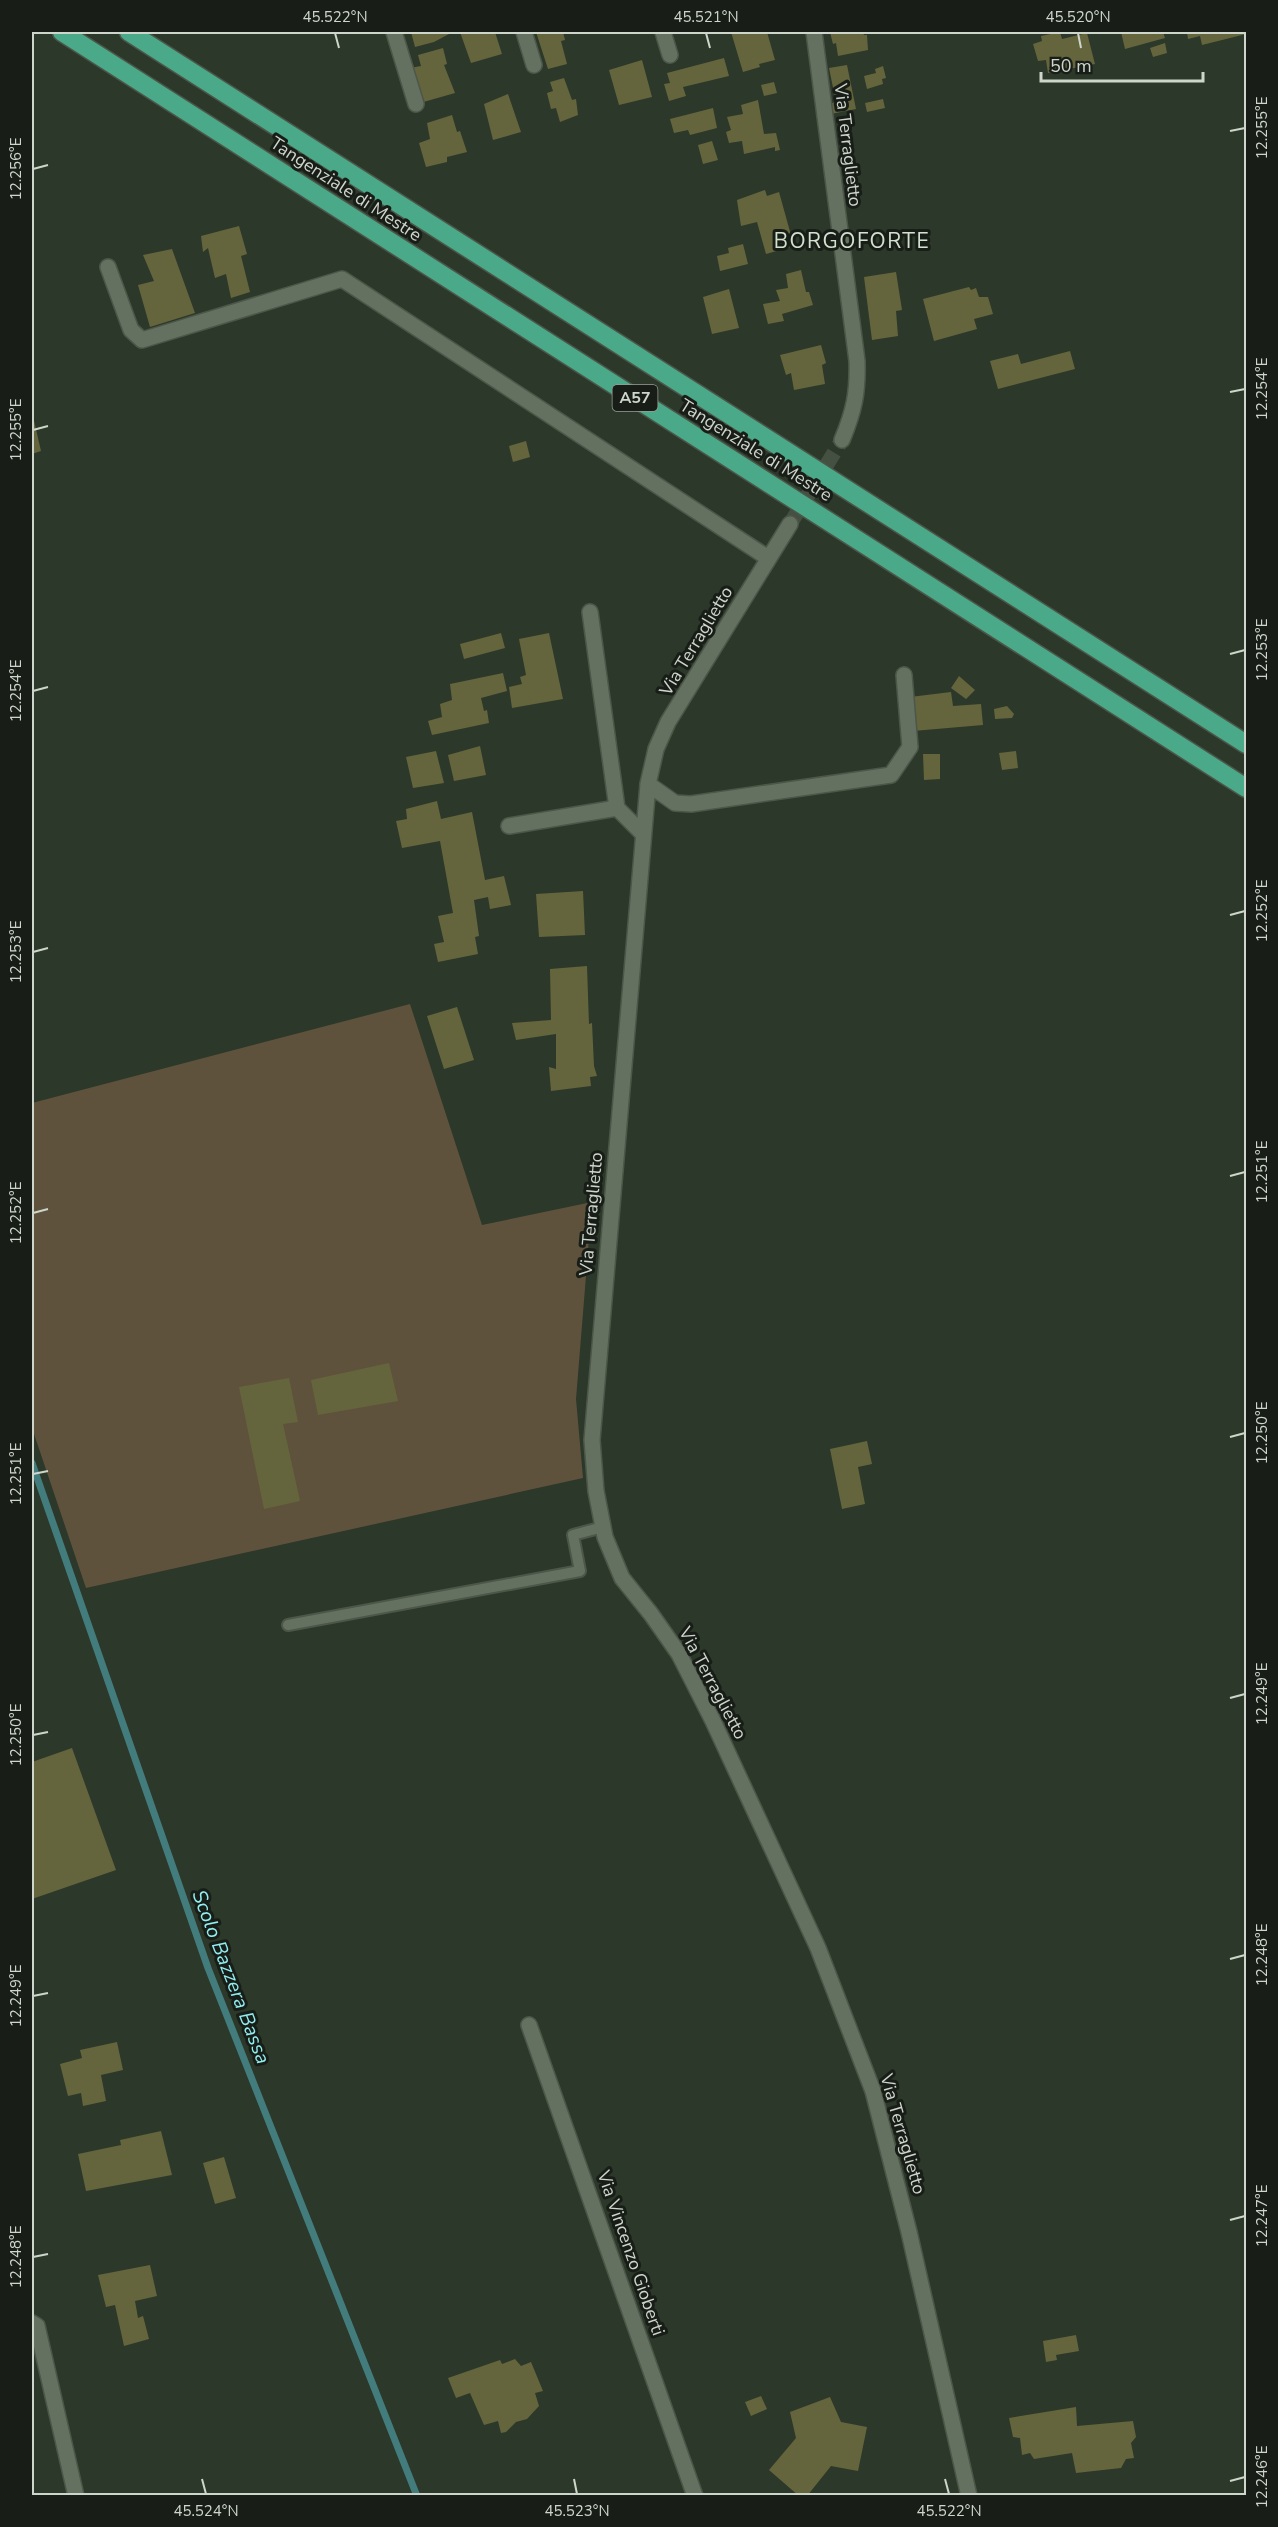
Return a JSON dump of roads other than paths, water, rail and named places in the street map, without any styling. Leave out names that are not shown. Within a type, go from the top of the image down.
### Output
[{"type":"highway","name":"Tangenziale di Mestre","points":[[62,32],[1246,788]]},
{"type":"highway","name":"Tangenziale di Mestre","points":[[129,32],[1246,744]]},
{"type":"street","points":[[394,32],[416,104]]},
{"type":"street","points":[[524,32],[534,65]]},
{"type":"street","points":[[663,32],[670,54]]},
{"type":"street","name":"Via Terraglietto","points":[[814,32],[857,362],[858,389],[853,411],[842,440]]},
{"type":"street","points":[[108,267],[131,330],[142,340],[342,279],[768,558]]},
{"type":"street","name":"Via Terraglietto","points":[[790,524],[668,723],[656,749],[648,784],[642,833],[592,1440],[596,1491],[603,1527],[622,1578],[679,1654],[713,1721],[818,1948],[873,2091],[909,2232],[969,2496]]},
{"type":"street","points":[[590,612],[617,808],[642,833]]},
{"type":"street","points":[[648,784],[675,803],[692,804],[891,775],[910,747],[904,675]]},
{"type":"street","points":[[509,826],[617,808]]},
{"type":"street","name":"Via Vincenzo Gioberti","points":[[529,2025],[695,2496]]},
{"type":"street","points":[[32,2323],[37,2326],[76,2496]]},
{"type":"lane","points":[[288,1625],[580,1571],[573,1535],[603,1527]]},
{"type":"waterway","name":"Scolo Bazzera Bassa","points":[[32,1463],[208,1968],[417,2496]]},
{"type":"tunnel","points":[[790,524],[842,440]]},
{"type":"district","name":"BORGOFORTE","points":[[852,241]]}]
